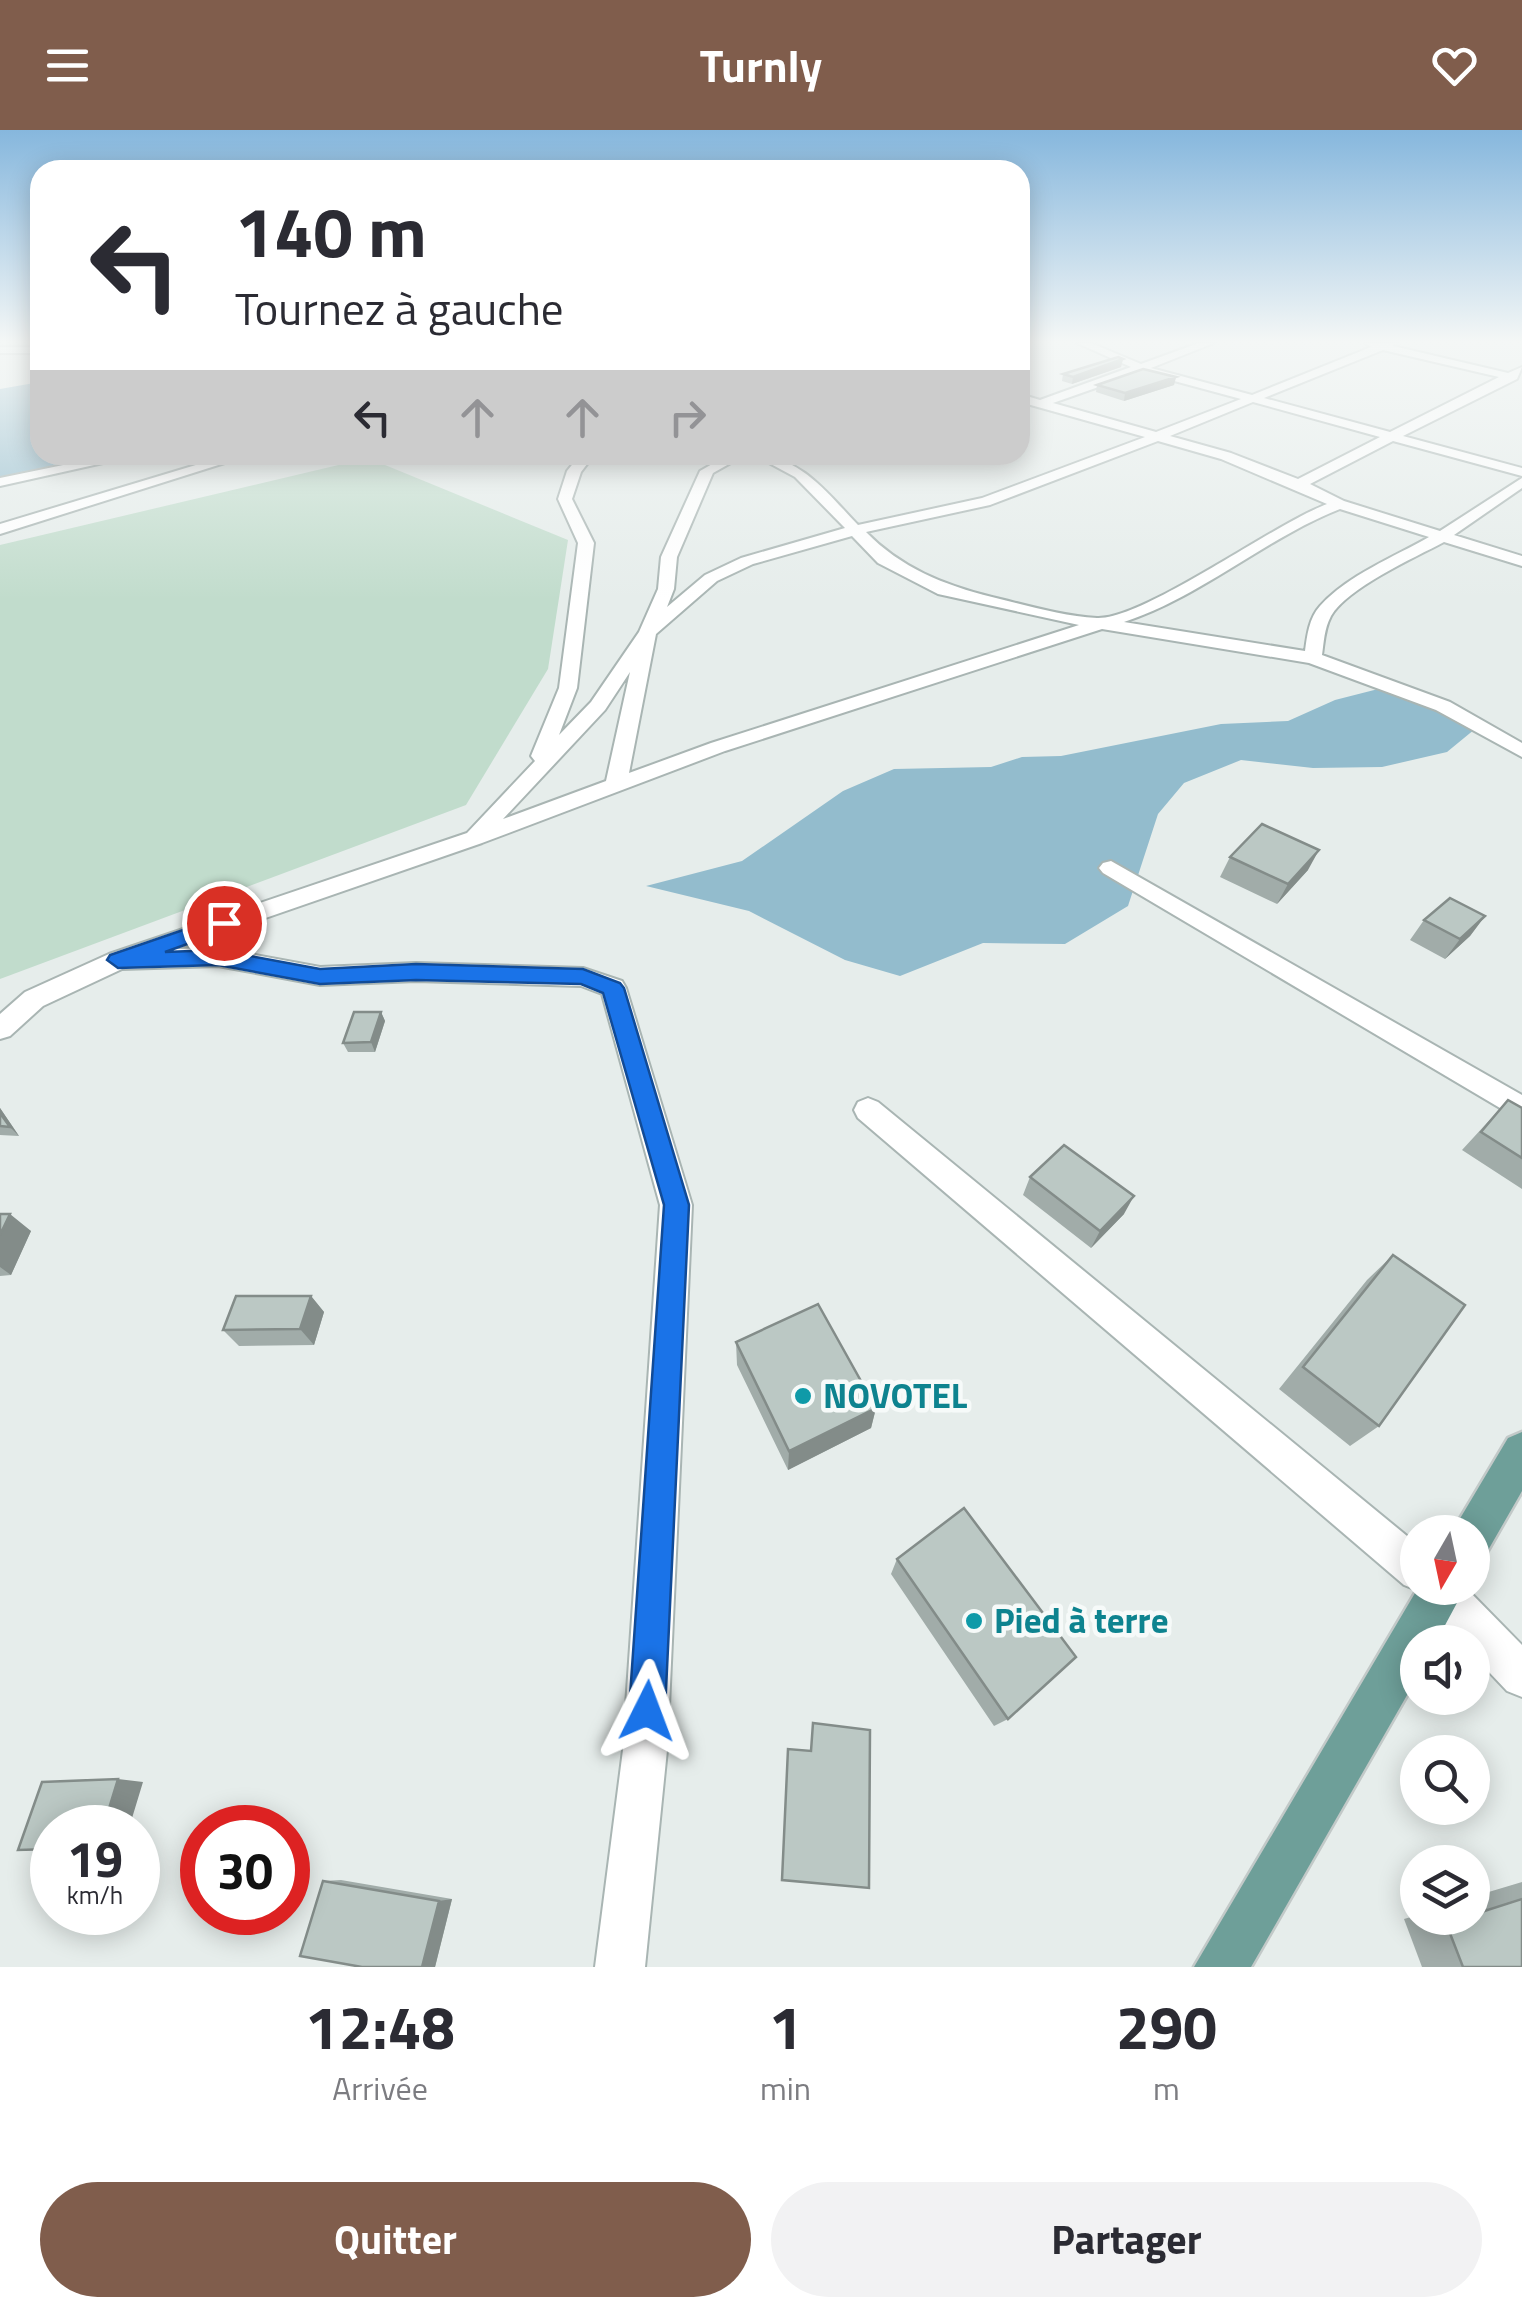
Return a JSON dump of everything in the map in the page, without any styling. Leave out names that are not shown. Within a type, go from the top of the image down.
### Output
[{"type":"main road","points":[[1485,1515],[1522,1452]]},
{"type":"main road","points":[[1221,1967],[1423,1605]]},
{"type":"street","points":[[1125,429],[1226,456],[1300,484],[1339,504],[1522,561]]},
{"type":"street","points":[[474,838],[598,706],[648,632],[711,578],[747,561],[856,530],[984,502],[1180,429]]},
{"type":"street","points":[[1363,429],[1522,472]]},
{"type":"street","points":[[1300,484],[1409,429]]},
{"type":"street","points":[[0,482],[83,465]]},
{"type":"street","points":[[0,528],[209,465]]},
{"type":"street","points":[[569,465],[574,471]]},
{"type":"street","points":[[536,768],[568,688],[586,543],[564,500],[579,465]]},
{"type":"street","points":[[616,785],[648,632],[666,589],[669,557],[707,471],[719,465]]},
{"type":"street","points":[[782,465],[800,474],[884,560],[944,590],[1042,614],[1313,658],[1443,706],[1522,752]]},
{"type":"street","points":[[1313,658],[1316,630],[1325,610],[1355,586],[1444,535],[1522,482]]},
{"type":"street","points":[[0,1013],[118,960],[474,838],[718,747],[1110,623],[1154,606],[1299,520],[1339,504]]},
{"type":"street","points":[[1112,868],[1522,1109]]},
{"type":"street","points":[[118,960],[218,958],[320,976],[416,972],[583,977],[613,988],[676,1205],[645,1750],[620,1967]]},
{"type":"street","points":[[0,1029],[34,999]]},
{"type":"street","points":[[868,1110],[1400,1555]]},
{"type":"street","points":[[1455,1605],[1522,1676]]},
{"type":"green space","points":[[338,465],[385,465],[568,540],[548,669],[466,805],[0,979],[0,545]]},
{"type":"water","points":[[0,429],[30,429],[30,465],[71,465],[0,479]]},
{"type":"water","points":[[1386,687],[1475,729],[1447,752],[1382,767],[1313,768],[1241,760],[1184,783],[1158,814],[1128,906],[1065,944],[983,943],[900,976],[845,960],[749,911],[646,886],[742,861],[843,791],[894,769],[991,767],[1022,757],[1061,756],[1221,724],[1288,721],[1335,700]]},
{"type":"building","points":[[1262,824],[1319,850],[1288,884],[1230,857]]},
{"type":"building","points":[[1450,898],[1485,916],[1460,939],[1424,920]]},
{"type":"building","points":[[354,1012],[381,1012],[371,1042],[343,1043]]},
{"type":"building","points":[[1508,1100],[1522,1108],[1522,1158],[1481,1132]]},
{"type":"building","points":[[0,1113],[10,1127],[0,1126]]},
{"type":"building","points":[[1064,1145],[1134,1196],[1100,1231],[1030,1177]]},
{"type":"building","points":[[0,1214],[10,1214],[0,1235]]},
{"type":"building","points":[[1393,1255],[1465,1305],[1379,1426],[1303,1367]]},
{"type":"building","points":[[236,1296],[311,1296],[300,1329],[223,1330]]},
{"type":"building","name":"NOVOTEL","points":[[818,1304],[876,1408],[789,1451],[736,1342]]},
{"type":"building","name":"Pied à terre","points":[[964,1508],[1076,1657],[1008,1719],[897,1559]]},
{"type":"building","points":[[813,1723],[870,1730],[869,1888],[782,1880],[788,1749],[811,1751]]},
{"type":"building","points":[[118,1779],[110,1805],[34,1805],[42,1782]]},
{"type":"building","points":[[30,1816],[30,1850],[18,1850]]},
{"type":"building","points":[[323,1881],[439,1901],[422,1967],[362,1967],[300,1956],[306,1935],[310,1935]]},
{"type":"building","points":[[1522,1899],[1522,1967],[1463,1967],[1451,1935],[1490,1935],[1490,1909]]},
{"type":"place","name":"NOVOTEL","points":[[803,1396]]},
{"type":"place","name":"Pied à terre","points":[[974,1621]]},
{"type":"route","points":[[224,923],[118,960],[218,958],[320,976],[416,972],[583,977],[613,988],[676,1205],[647,1711]]}]
